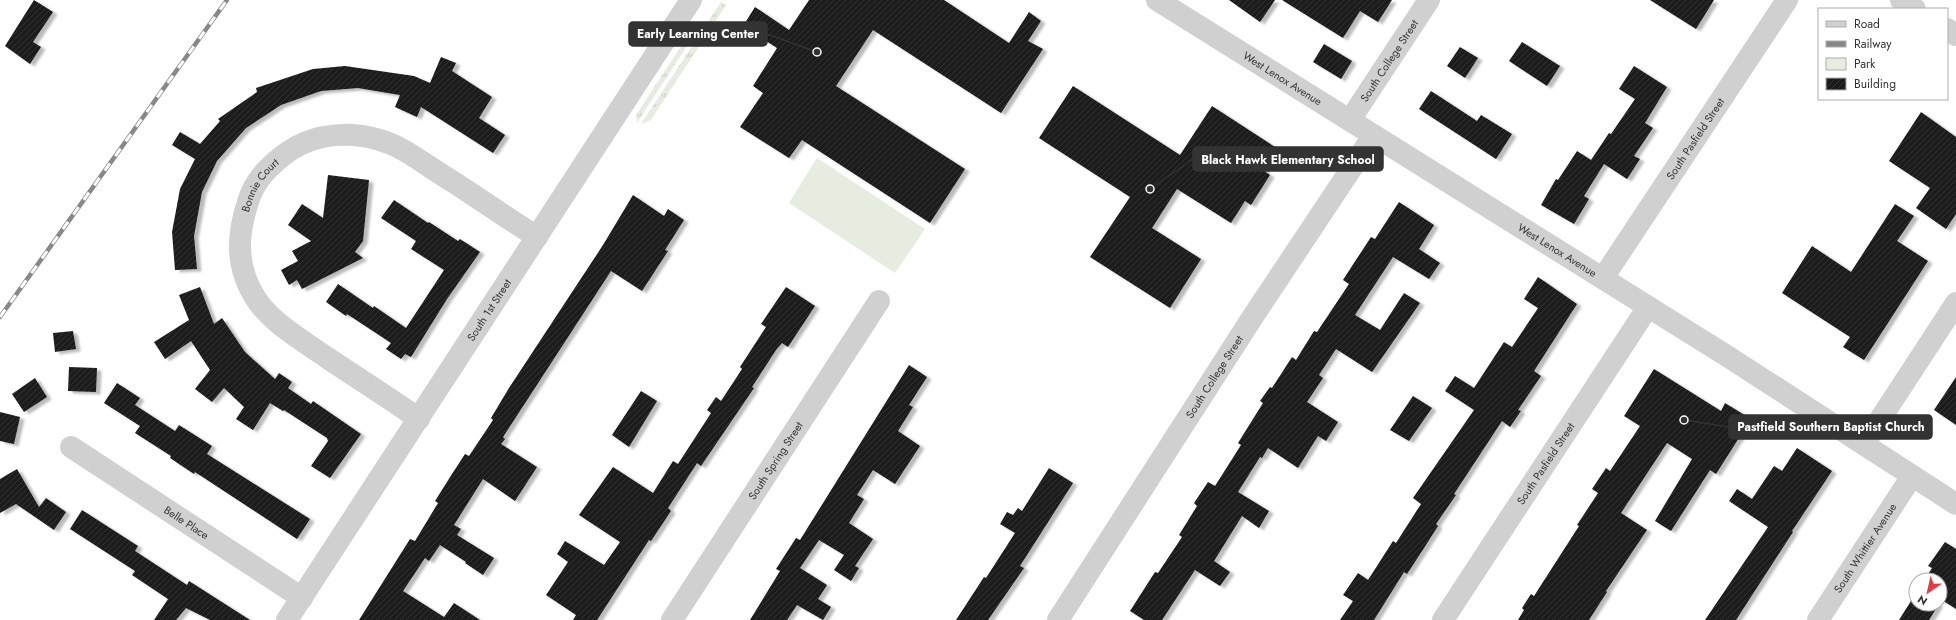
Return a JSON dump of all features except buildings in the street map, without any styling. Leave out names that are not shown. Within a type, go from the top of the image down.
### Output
[{"type":"street","name":"South 1st Street","points":[[287,620],[691,0]]},
{"type":"street","name":"West Lenox Avenue","points":[[1157,0],[1350,120],[1373,136],[1512,220],[1956,504]]},
{"type":"street","name":"South College Street","points":[[1350,120],[1429,0]]},
{"type":"street","name":"South Pasfield Street","points":[[1603,278],[1787,0]]},
{"type":"street","points":[[1901,0],[1913,8]]},
{"type":"street","name":"Bonnie Court","points":[[419,418],[298,338],[270,315],[258,301],[249,286],[242,264],[239,246],[241,224],[249,197],[258,180],[273,164],[290,151],[309,141],[348,134],[369,137],[405,151],[537,237]]},
{"type":"street","name":"South College Street","points":[[1058,620],[1252,318],[1373,136]]},
{"type":"street","name":"South Spring Street","points":[[672,620],[880,301]]},
{"type":"street","points":[[1864,444],[1956,302]]},
{"type":"street","name":"South Pasfield Street","points":[[1443,620],[1648,307]]},
{"type":"street","name":"Belle Place","points":[[71,447],[302,598]]},
{"type":"street","name":"South Whittier Avenue","points":[[1818,620],[1912,476]]},
{"type":"green space","points":[[721,2],[726,5],[651,120],[641,124]]},
{"type":"green space","points":[[697,22],[701,24],[637,123],[636,115]]},
{"type":"green space","points":[[817,158],[925,229],[895,273],[789,203]]},
{"type":"railway","points":[[0,317],[227,0]]},
{"type":"place","name":"Early Learning Center","points":[[817,52]]},
{"type":"place","name":"Black Hawk Elementary School","points":[[1150,189]]},
{"type":"place","name":"Pastfield Southern Baptist Church","points":[[1684,420]]}]
